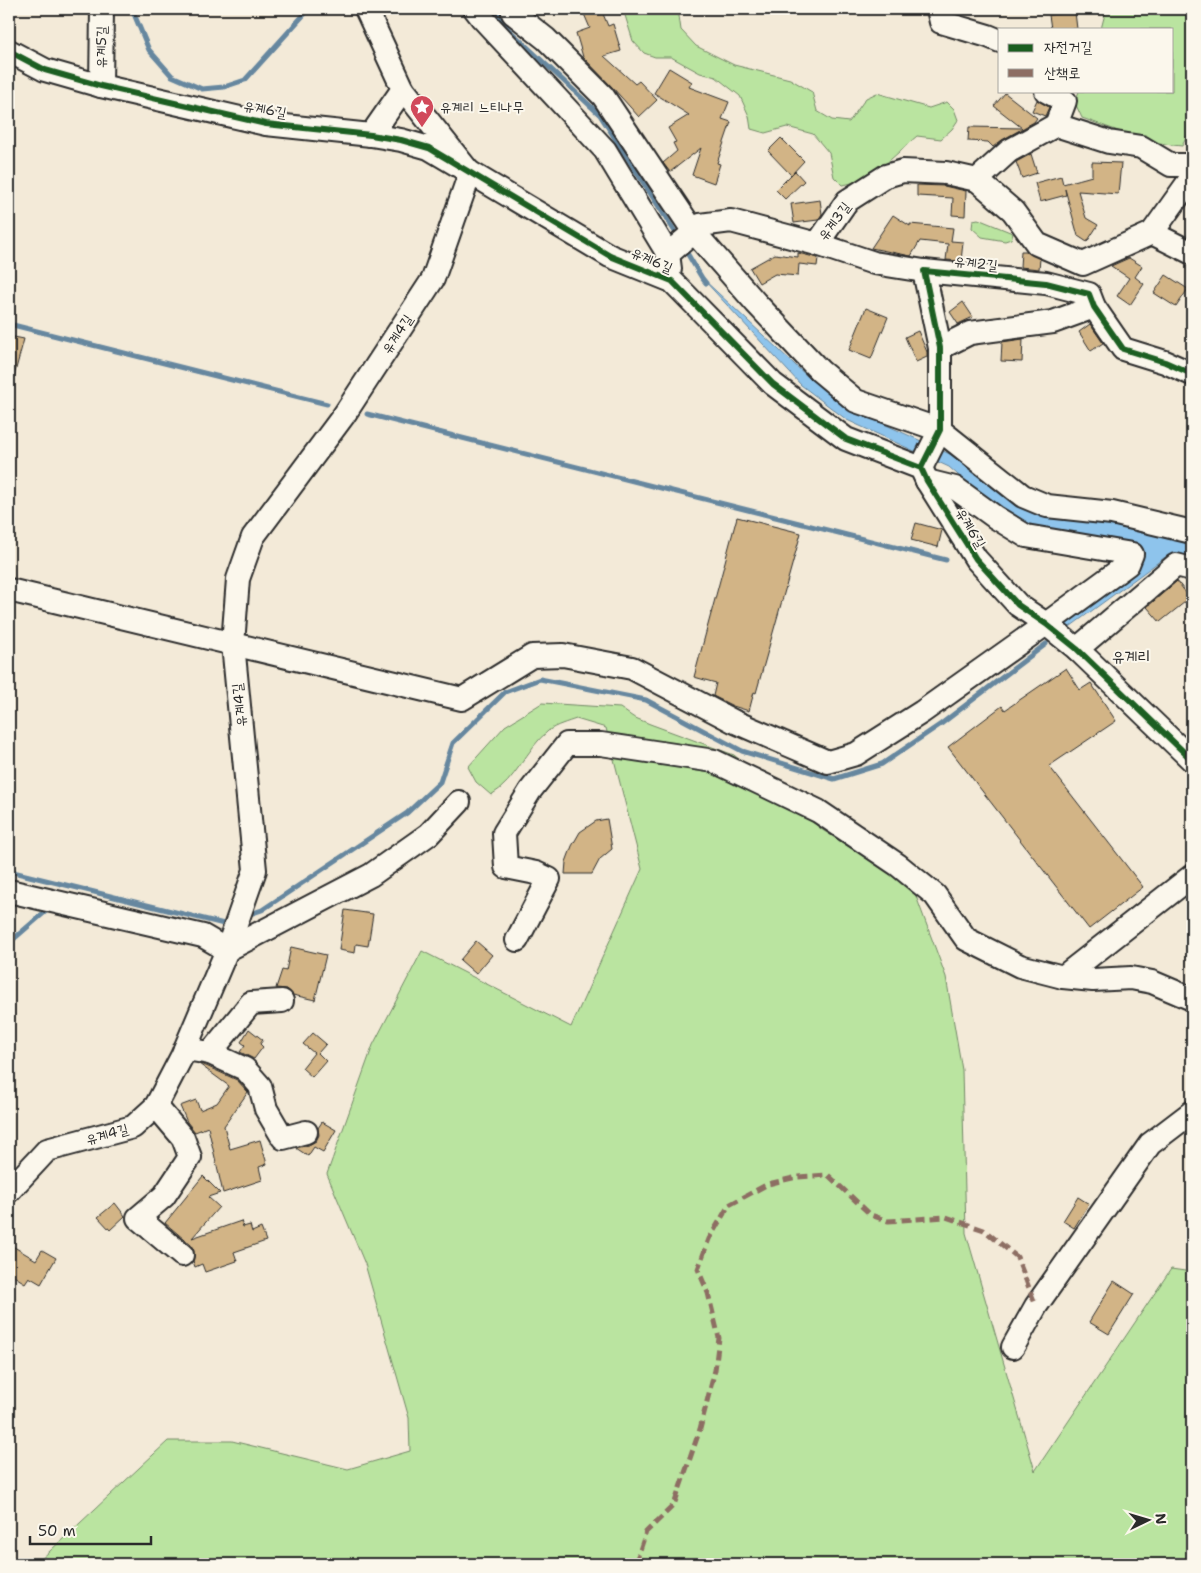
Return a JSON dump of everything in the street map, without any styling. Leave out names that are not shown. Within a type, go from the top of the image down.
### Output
[{"type":"street","points":[[366,9],[403,89],[470,173]]},
{"type":"street","points":[[475,9],[605,150],[668,254],[672,281]]},
{"type":"street","points":[[938,9],[942,22],[998,40]]},
{"type":"street","name":"유계5길","points":[[101,86],[111,11]]},
{"type":"street","points":[[513,13],[546,39],[602,96],[694,232],[756,303],[820,371],[856,401],[940,430],[1023,496],[1047,506],[1112,513],[1192,532]]},
{"type":"street","name":"유계6길","points":[[9,51],[45,70],[101,86],[266,124],[371,134],[402,140],[428,148],[610,256],[672,281],[773,384],[846,438],[924,474],[976,559],[1018,605],[1046,624],[1076,649],[1192,760]]},
{"type":"street","points":[[371,134],[403,89]]},
{"type":"street","points":[[977,180],[1009,151],[1056,125],[1065,101],[1048,92]]},
{"type":"street","points":[[1056,125],[1109,142],[1141,147],[1171,165],[1192,165]]},
{"type":"street","name":"유계3길","points":[[668,254],[700,226],[732,221],[817,244],[847,201],[886,176],[903,171],[912,171],[946,173],[977,180],[1013,211],[1037,244],[1083,264]]},
{"type":"street","name":"유계4길","points":[[9,1191],[47,1150],[133,1127],[156,1106],[185,1049],[227,950],[255,870],[233,644],[238,579],[253,537],[344,415],[433,279],[470,173]]},
{"type":"street","points":[[1192,177],[1152,233],[1083,264],[1092,301],[1124,349],[1165,362],[1192,374]]},
{"type":"street","points":[[1152,233],[1192,253]]},
{"type":"street","name":"유계2길","points":[[817,244],[874,263],[1046,283],[1092,301]]},
{"type":"street","points":[[9,590],[462,699],[532,656],[562,655],[632,668],[733,721],[828,762],[856,754],[922,712],[1046,624],[1128,564],[1132,554],[1026,536],[995,517],[955,488],[924,474],[940,430],[940,348],[924,270]]},
{"type":"street","points":[[940,348],[970,334],[1053,322],[1092,301]]},
{"type":"street","points":[[1076,649],[1176,565],[1192,569]]},
{"type":"street","points":[[517,940],[549,879],[536,872],[506,867],[504,833],[530,791],[567,744],[601,744],[714,761],[818,811],[898,865],[935,895],[966,939],[1020,966],[1063,977],[1093,980],[1131,978],[1152,982],[1192,999]]},
{"type":"street","points":[[9,891],[203,936],[227,950],[371,875],[430,834],[459,802]]},
{"type":"street","points":[[1063,977],[1192,876]]},
{"type":"street","points":[[210,1053],[251,1003],[282,1001]]},
{"type":"street","points":[[185,1049],[210,1053],[245,1069],[260,1086],[266,1109],[283,1138],[306,1132]]},
{"type":"street","points":[[156,1106],[183,1138],[190,1157],[164,1196],[138,1218],[182,1255]]},
{"type":"street","points":[[1014,1347],[1036,1306],[1150,1144],[1192,1112]]},
{"type":"green space","points":[[623,9],[678,9],[681,30],[696,46],[734,65],[790,79],[812,92],[817,111],[832,120],[849,122],[866,98],[877,93],[929,108],[947,102],[954,109],[958,120],[952,129],[941,139],[917,136],[873,173],[853,183],[842,185],[834,177],[829,153],[813,134],[787,127],[765,133],[751,129],[749,116],[740,96],[716,77],[700,73],[671,57],[655,57],[644,53],[633,41]]},
{"type":"green space","points":[[1192,9],[1192,126],[1182,146],[1144,139],[1082,118],[1075,103],[1079,92],[1174,92],[1174,28],[1101,28],[1106,10]]},
{"type":"green space","points":[[978,219],[1010,232],[1013,234],[1011,239],[1005,241],[982,237],[972,228],[973,220]]},
{"type":"green space","points":[[542,703],[620,708],[633,717],[734,755],[821,829],[913,888],[946,977],[962,1070],[966,1233],[1035,1471],[1171,1269],[1192,1272],[1192,1564],[36,1564],[168,1441],[232,1441],[348,1469],[410,1451],[409,1418],[365,1264],[327,1174],[373,1045],[422,951],[571,1027],[642,869],[606,728],[576,719],[558,725],[540,738],[500,789],[491,795],[476,782],[468,767],[505,726]]},
{"type":"water","points":[[702,278],[809,378],[851,409],[965,461],[1011,497],[1042,517],[1121,526],[1192,542],[1192,561],[1168,555],[1041,648],[1143,555],[1137,548],[1034,531],[999,511],[949,467],[847,420],[801,385]]},
{"type":"building","points":[[601,9],[608,26],[613,24],[621,51],[604,56],[635,84],[639,81],[657,100],[639,117],[583,57],[576,33],[590,28],[584,14]]},
{"type":"building","points":[[1075,12],[1077,28],[1051,28],[1049,15]]},
{"type":"building","points":[[669,68],[692,82],[689,87],[729,102],[722,119],[731,122],[717,163],[720,164],[714,183],[692,175],[701,148],[670,172],[663,163],[677,151],[673,143],[676,142],[668,128],[689,115],[654,93]]},
{"type":"building","points":[[1005,93],[1037,118],[1034,122],[993,147],[988,142],[968,141],[969,127],[1022,128],[994,106]]},
{"type":"building","points":[[1037,100],[1049,107],[1045,116],[1032,111]]},
{"type":"building","points":[[781,138],[804,161],[791,175],[768,151]]},
{"type":"building","points":[[1031,154],[1037,173],[1022,178],[1016,162]]},
{"type":"building","points":[[1092,162],[1121,163],[1118,194],[1078,191],[1086,218],[1098,225],[1087,242],[1078,236],[1065,189],[1066,195],[1040,202],[1035,183],[1061,176],[1063,184],[1092,176]]},
{"type":"building","points":[[795,171],[804,181],[785,199],[776,190]]},
{"type":"building","points":[[917,185],[944,186],[966,191],[965,216],[952,215],[953,198],[917,196]]},
{"type":"building","points":[[820,200],[822,214],[818,220],[794,223],[791,204]]},
{"type":"building","points":[[893,215],[910,226],[910,224],[953,228],[951,241],[963,242],[961,261],[946,260],[948,244],[920,241],[911,256],[871,248]]},
{"type":"building","points":[[1021,251],[1026,251],[1040,259],[1039,269],[1020,267]]},
{"type":"building","points":[[798,253],[818,258],[817,266],[799,264],[798,276],[775,274],[759,283],[750,268],[775,254],[798,257]]},
{"type":"building","points":[[1129,258],[1142,266],[1135,277],[1144,284],[1130,305],[1117,296],[1129,278],[1111,266]]},
{"type":"building","points":[[1166,275],[1188,289],[1176,307],[1154,293]]},
{"type":"building","points":[[963,302],[973,317],[958,324],[950,312]]},
{"type":"building","points":[[866,308],[888,317],[871,359],[849,350]]},
{"type":"building","points":[[1090,324],[1103,343],[1091,351],[1079,332]]},
{"type":"building","points":[[918,331],[927,352],[927,357],[916,362],[905,337]]},
{"type":"building","points":[[9,336],[24,339],[13,380],[9,380]]},
{"type":"building","points":[[1023,339],[1022,362],[1001,361],[1002,342]]},
{"type":"building","points":[[737,517],[801,533],[756,693],[754,692],[749,711],[733,706],[713,696],[716,683],[694,677]]},
{"type":"building","points":[[916,523],[942,530],[938,547],[911,540]]},
{"type":"building","points":[[1177,581],[1190,598],[1160,622],[1147,607]]},
{"type":"building","points":[[1066,668],[1080,690],[1091,683],[1116,721],[1049,766],[1143,887],[1089,929],[948,747],[1002,706],[1005,710]]},
{"type":"building","points":[[607,819],[612,849],[600,859],[592,874],[565,874],[566,862],[580,832],[596,821]]},
{"type":"building","points":[[345,910],[373,914],[368,946],[356,944],[355,953],[339,950]]},
{"type":"building","points":[[476,941],[492,955],[476,974],[460,960]]},
{"type":"building","points":[[291,947],[326,955],[315,1000],[293,995],[287,989],[276,988],[282,970],[286,971]]},
{"type":"building","points":[[249,1029],[263,1040],[260,1044],[263,1047],[254,1059],[240,1052],[245,1045],[241,1042]]},
{"type":"building","points":[[313,1033],[326,1044],[318,1053],[326,1061],[312,1077],[302,1068],[314,1053],[303,1044]]},
{"type":"building","points":[[199,1064],[237,1080],[248,1092],[224,1126],[230,1149],[260,1140],[267,1164],[259,1167],[262,1180],[223,1193],[208,1127],[195,1132],[187,1122],[180,1106],[196,1100],[200,1110],[217,1103],[229,1086]]},
{"type":"building","points":[[322,1122],[336,1130],[323,1152],[314,1147],[308,1156],[296,1148],[316,1141],[319,1135],[318,1128]]},
{"type":"building","points":[[203,1176],[220,1193],[208,1197],[219,1207],[192,1238],[241,1221],[243,1227],[250,1225],[252,1232],[261,1228],[266,1241],[234,1252],[237,1261],[205,1272],[202,1264],[195,1267],[193,1261],[194,1251],[191,1245],[165,1223]]},
{"type":"building","points":[[1078,1197],[1089,1204],[1074,1228],[1063,1221]]},
{"type":"building","points":[[115,1203],[125,1216],[110,1230],[98,1217]]},
{"type":"building","points":[[9,1244],[36,1260],[42,1250],[56,1258],[41,1284],[29,1277],[25,1283],[9,1273]]},
{"type":"building","points":[[1114,1281],[1134,1294],[1109,1334],[1089,1322]]},
{"type":"waterway","points":[[132,9],[149,50],[172,76],[202,89],[224,87],[245,80],[309,9]]},
{"type":"waterway","points":[[494,9],[507,28],[600,115],[679,238]]},
{"type":"waterway","points":[[684,248],[706,283]]},
{"type":"waterway","points":[[9,324],[327,404]]},
{"type":"waterway","points":[[367,414],[946,560]]},
{"type":"waterway","points":[[247,915],[262,910],[407,813],[440,782],[453,743],[505,692],[540,679],[646,700],[742,751],[834,779],[882,764],[941,724],[1046,644]]},
{"type":"waterway","points":[[9,871],[224,924],[229,922]]},
{"type":"waterway","points":[[9,943],[46,911]]},
{"type":"marked path","points":[[637,1564],[646,1532],[674,1505],[700,1429],[715,1370],[719,1338],[708,1293],[698,1269],[709,1239],[729,1205],[768,1184],[797,1177],[828,1175],[871,1215],[888,1221],[946,1217],[984,1230],[1017,1257],[1036,1306]]},
{"type":"cycle path","points":[[9,51],[45,70],[101,86],[266,124],[371,135],[401,140],[429,148],[610,256],[672,281],[773,384],[846,439],[921,468],[927,481],[976,559],[1018,605],[1046,624],[1077,649],[1192,760]]},
{"type":"cycle path","points":[[921,468],[940,430],[940,348],[924,271],[1046,283],[1089,294],[1094,307],[1123,349],[1165,362],[1192,374]]},
{"type":"place","name":"유계리 느티나무","points":[[422,128]]},
{"type":"district","name":"유계리","points":[[1131,656]]}]
